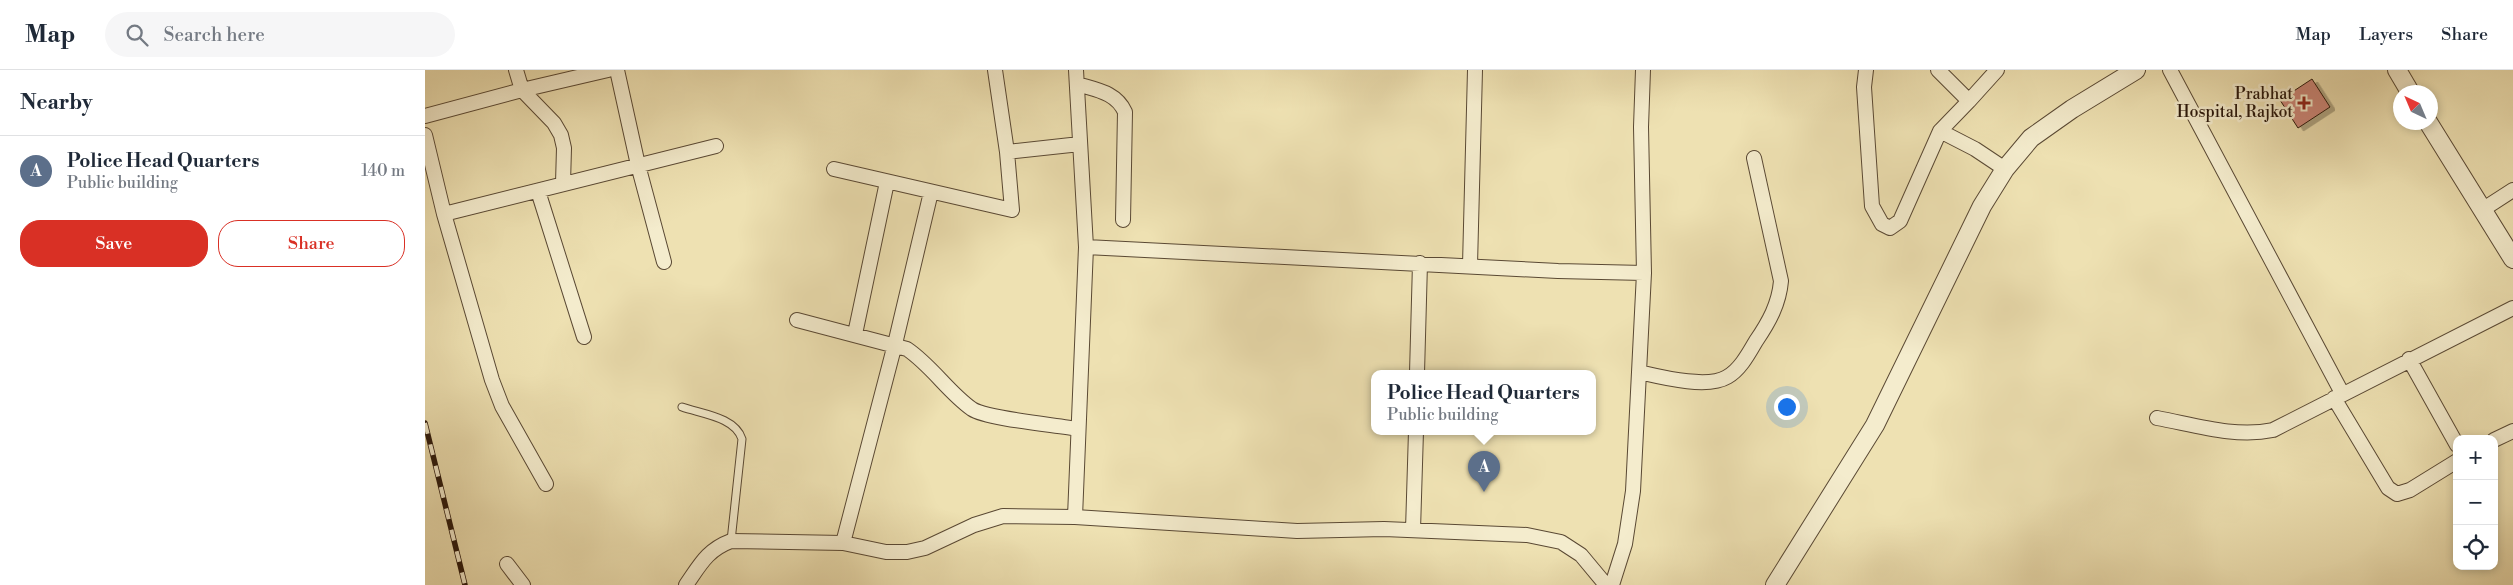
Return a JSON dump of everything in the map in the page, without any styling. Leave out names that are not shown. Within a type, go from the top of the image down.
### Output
[{"type":"street","points":[[516,70],[522,90],[554,123],[561,135],[564,148],[563,183]]},
{"type":"street","points":[[425,116],[522,90],[608,70]]},
{"type":"street","points":[[617,70],[638,165],[664,262]]},
{"type":"street","points":[[834,169],[1011,210],[1007,152],[995,70]]},
{"type":"street","points":[[1469,266],[1475,70]]},
{"type":"street","points":[[1612,585],[1625,544],[1633,491],[1644,273],[1641,127],[1643,70]]},
{"type":"street","points":[[1866,70],[1864,88],[1872,206],[1881,224],[1890,228],[1900,221],[1940,131],[1997,70]]},
{"type":"street","points":[[1938,70],[1969,101]]},
{"type":"street","points":[[1775,585],[1875,425],[1981,206],[2005,169],[2031,138],[2072,109],[2136,70]]},
{"type":"street","points":[[2170,70],[2338,396],[2388,488],[2397,494],[2410,490],[2453,463]]},
{"type":"street","points":[[2397,70],[2406,85]]},
{"type":"street","points":[[1075,517],[1086,247],[1076,77]]},
{"type":"street","points":[[1076,77],[1110,95],[1121,105],[1125,112],[1123,220]]},
{"type":"street","points":[[2433,130],[2513,259]]},
{"type":"street","points":[[1940,131],[1975,149],[2005,169]]},
{"type":"street","points":[[425,135],[444,214],[492,380],[502,406],[546,484]]},
{"type":"street","points":[[1007,152],[1080,144]]},
{"type":"street","points":[[444,214],[716,146]]},
{"type":"street","points":[[1639,372],[1674,379],[1709,381],[1727,377],[1743,362],[1767,325],[1779,299],[1781,281],[1754,158]]},
{"type":"street","points":[[855,334],[887,182]]},
{"type":"street","points":[[2482,210],[2513,190]]},
{"type":"street","points":[[538,191],[584,337]]},
{"type":"street","points":[[843,543],[895,344],[931,192]]},
{"type":"street","points":[[1086,247],[1420,262],[1558,271],[1644,273]]},
{"type":"street","points":[[1417,370],[1420,262]]},
{"type":"street","points":[[2157,418],[2237,432],[2257,433],[2273,430],[2409,359],[2513,308]]},
{"type":"street","points":[[797,320],[895,344],[907,349],[920,358],[963,402],[981,414],[1078,429]]},
{"type":"street","points":[[2409,359],[2453,438]]},
{"type":"street","points":[[2498,438],[2513,430]]},
{"type":"street","points":[[1413,530],[1416,435]]},
{"type":"street","points":[[686,585],[707,555],[717,547],[731,541],[843,543],[886,552],[907,552],[925,548],[974,526],[1003,516],[1075,517],[1297,531],[1413,530],[1527,536],[1561,542],[1581,555],[1606,585]]},
{"type":"street","points":[[507,564],[523,585]]},
{"type":"lane","points":[[682,407],[728,422],[739,431],[742,439],[731,541]]},
{"type":"building","points":[[2312,79],[2330,107],[2298,128],[2280,100]]},
{"type":"railway","points":[[425,423],[465,585]]},
{"type":"place","name":"Prabhat Hospital, Rajkot","points":[[2304,103]]},
{"type":"place","name":"Police Head Quarters","points":[[1484,492]]}]
